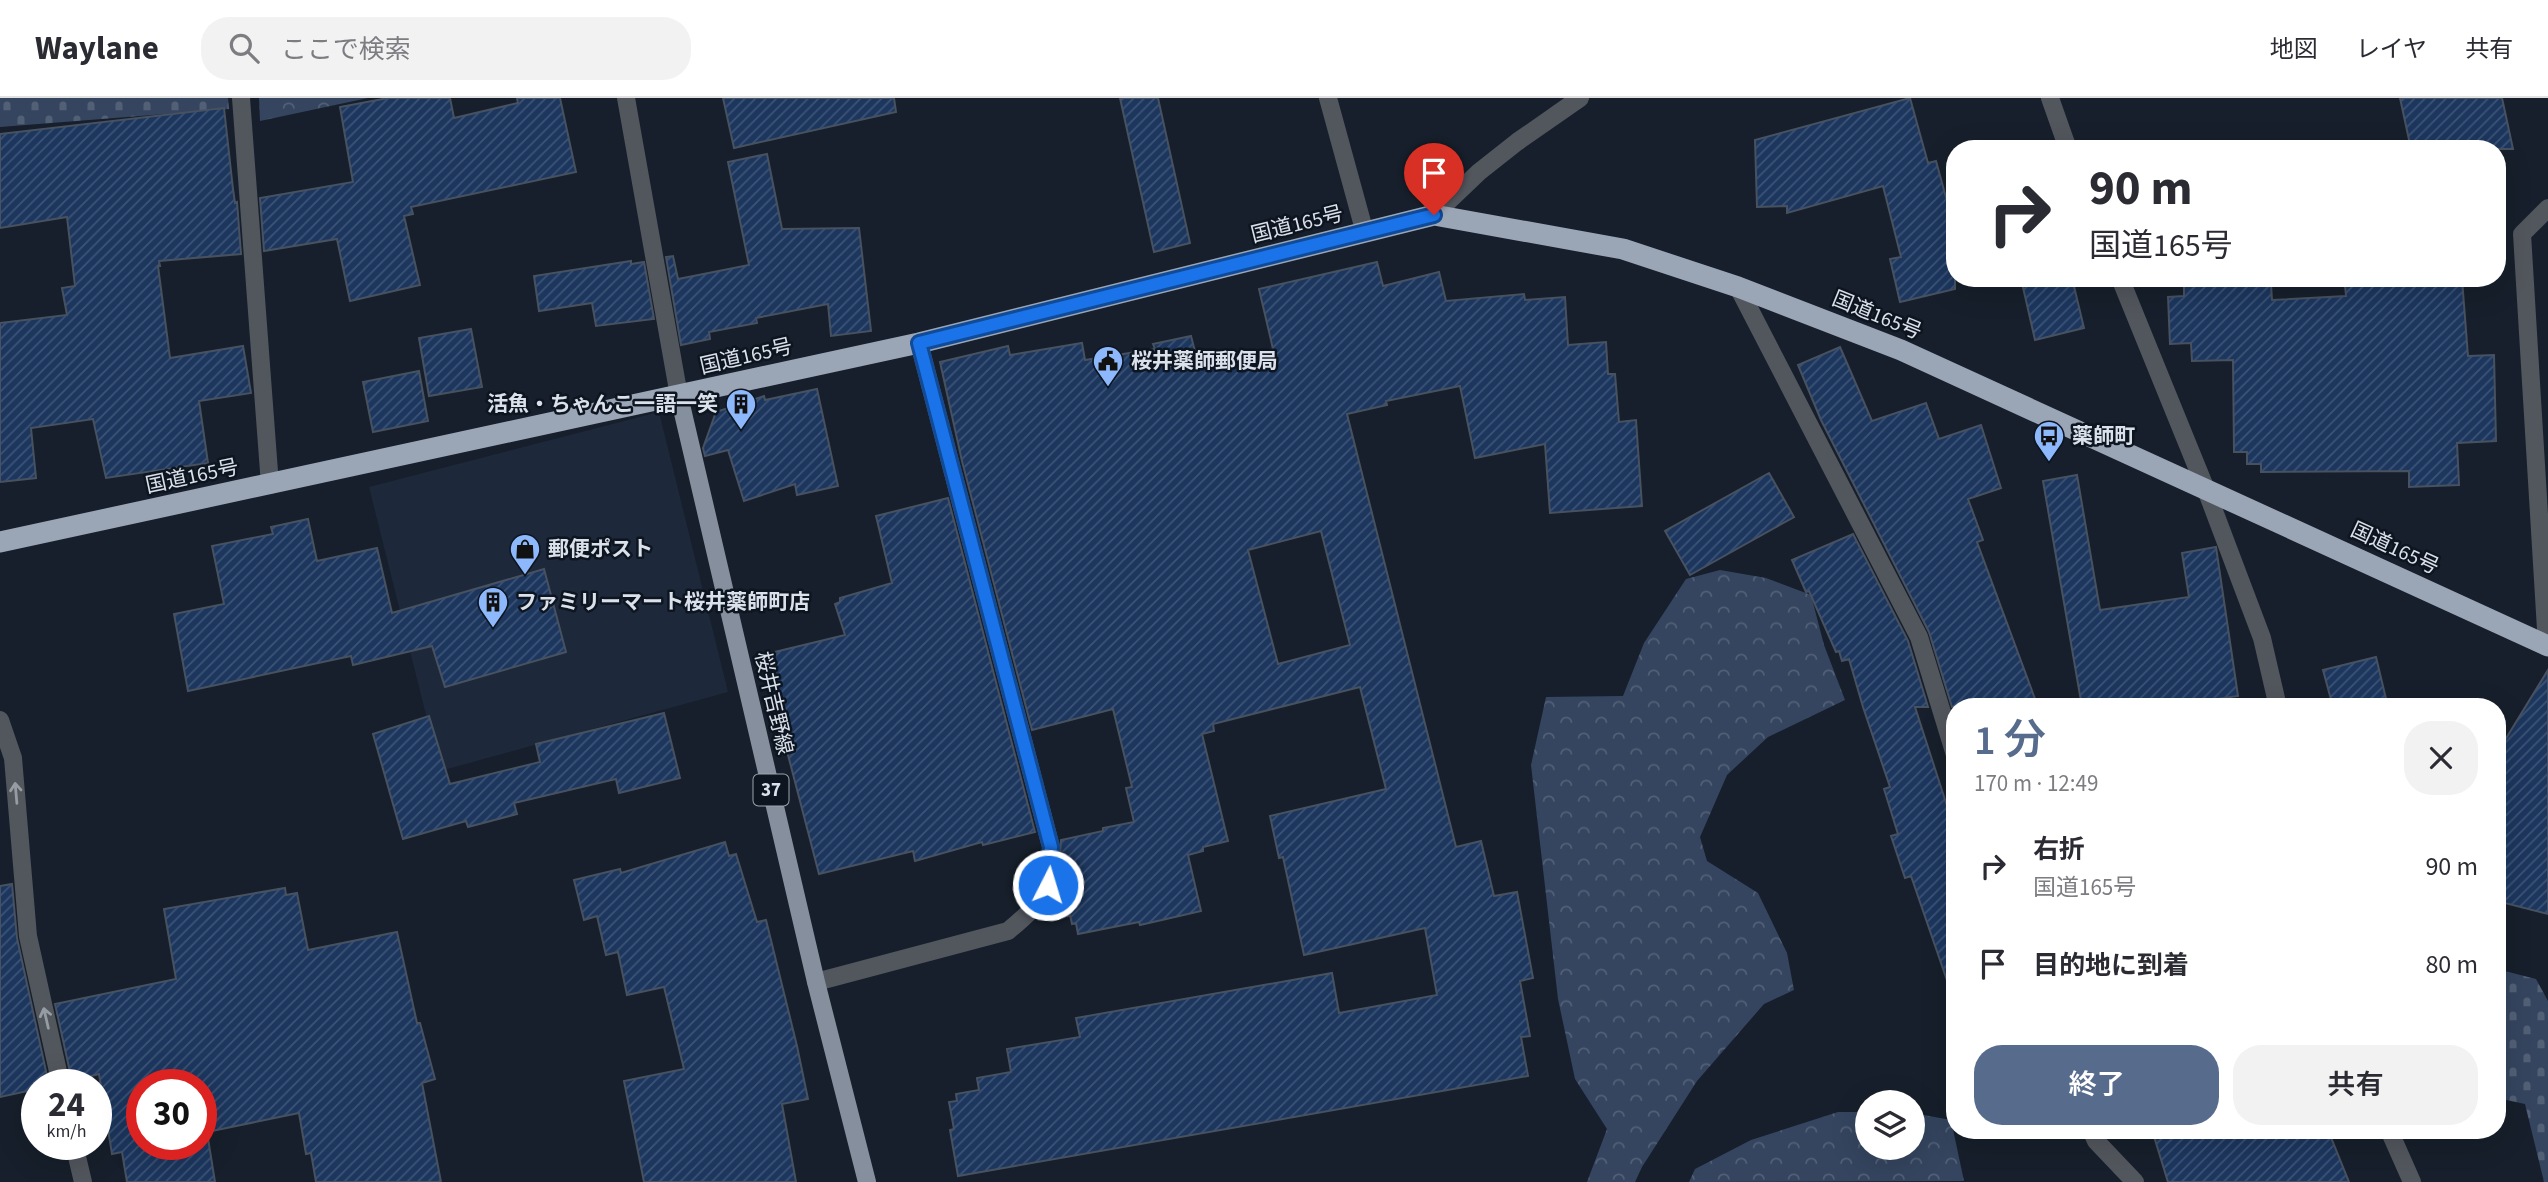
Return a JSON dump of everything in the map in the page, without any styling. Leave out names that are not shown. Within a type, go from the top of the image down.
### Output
[{"type":"highway","name":"国道165号","points":[[0,542],[919,343],[1434,215],[1623,249],[1738,287],[1901,350],[2548,646]]},
{"type":"main road","name":"桜井吉野線","points":[[679,396],[816,982],[867,1182]]},
{"type":"street","points":[[241,98],[271,485]]},
{"type":"street","points":[[626,98],[679,396]]},
{"type":"street","points":[[1328,98],[1365,233]]},
{"type":"street","points":[[1434,215],[1479,172],[1580,98]]},
{"type":"street","points":[[2050,98],[2065,140]]},
{"type":"street","points":[[2548,208],[2522,234],[2548,646]]},
{"type":"street","points":[[1738,287],[1919,638],[1946,726]]},
{"type":"street","points":[[2124,287],[2262,638],[2276,698]]},
{"type":"street","points":[[816,982],[1009,930],[1032,910],[1048,885],[1051,847],[919,343]]},
{"type":"street","points":[[0,720],[13,758],[27,936],[57,1069]]},
{"type":"street","points":[[2095,1139],[2135,1182]]},
{"type":"street","points":[[2393,1139],[2412,1182]]},
{"type":"street","points":[[78,1160],[83,1182]]},
{"type":"shaded area","name":"ファミリーマート桜井薬師町店","points":[[659,412],[728,692],[440,771],[369,487]]},
{"type":"green space","points":[[0,98],[228,98],[229,109],[0,127]]},
{"type":"green space","points":[[259,98],[368,98],[260,121]]},
{"type":"green space","points":[[1720,570],[1766,578],[1811,595],[1824,645],[1845,700],[1768,737],[1727,775],[1700,837],[1707,861],[1758,893],[1787,953],[1794,990],[1764,1004],[1697,1081],[1635,1182],[1587,1182],[1607,1129],[1575,1079],[1558,999],[1531,765],[1546,697],[1623,696],[1644,643],[1686,579]]},
{"type":"green space","points":[[2506,971],[2536,979],[2548,1001],[2548,1182],[2544,1182],[2525,1104],[2506,1100]]},
{"type":"green space","points":[[1838,1112],[1855,1112],[1855,1160],[1925,1160],[1925,1115],[1946,1119],[1946,1139],[1955,1139],[1964,1181],[1689,1182],[1695,1169],[1751,1140]]},
{"type":"building","points":[[388,98],[450,98],[454,118],[518,103],[517,98],[560,98],[576,172],[411,207],[413,214],[404,216],[420,285],[350,301],[337,239],[264,251],[260,198],[353,182],[340,107]]},
{"type":"building","points":[[723,98],[894,98],[896,112],[734,148]]},
{"type":"building","points":[[1120,98],[1158,98],[1190,243],[1154,252]]},
{"type":"building","points":[[1910,98],[1928,163],[1936,161],[1946,197],[1946,287],[1955,289],[1900,302],[1890,259],[1901,257],[1883,186],[1787,213],[1787,206],[1757,207],[1755,140]]},
{"type":"building","points":[[2400,98],[2502,98],[2513,149],[2506,149],[2506,140],[2409,140]]},
{"type":"building","points":[[224,108],[241,254],[159,261],[158,266],[170,358],[243,346],[251,393],[199,401],[208,463],[106,478],[93,419],[31,428],[36,478],[0,482],[0,323],[67,315],[62,288],[75,286],[67,217],[0,228],[0,134]]},
{"type":"building","points":[[767,154],[782,229],[859,228],[871,331],[831,336],[828,304],[756,318],[757,323],[709,332],[710,339],[681,345],[666,257],[673,256],[678,279],[749,265],[728,162]]},
{"type":"building","points":[[631,261],[631,264],[644,262],[654,319],[596,326],[592,303],[539,311],[534,276]]},
{"type":"building","points":[[1377,262],[1383,286],[1439,272],[1446,301],[1524,294],[1525,300],[1565,297],[1568,345],[1606,342],[1608,374],[1615,374],[1619,422],[1636,420],[1642,506],[1550,513],[1545,444],[1475,458],[1460,386],[1386,401],[1387,405],[1347,414],[1456,847],[1481,841],[1494,896],[1517,892],[1533,978],[1520,981],[1530,1036],[1521,1037],[1528,1076],[958,1176],[950,1130],[954,1129],[949,1102],[957,1101],[956,1094],[979,1090],[977,1078],[1011,1072],[1007,1049],[1080,1037],[1076,1018],[1332,973],[1339,1013],[1437,995],[1425,928],[1304,955],[1283,857],[1279,858],[1270,816],[1386,789],[1360,687],[1213,724],[1214,731],[1202,734],[1228,841],[1203,847],[1203,851],[1188,855],[1201,911],[1140,925],[1139,922],[1078,934],[1076,923],[1072,924],[1070,915],[1068,916],[1059,876],[1061,840],[1134,822],[1126,788],[1132,787],[1113,709],[1032,730],[962,461],[940,362],[1008,346],[1010,355],[1082,343],[1085,360],[1155,349],[1153,344],[1191,336],[1199,367],[1273,349],[1259,289]],"holes":[[[1321,531],[1350,645],[1278,664],[1248,550]]]},
{"type":"building","points":[[2023,287],[2074,287],[2084,328],[2035,340]]},
{"type":"building","points":[[2184,287],[2271,287],[2272,300],[2346,296],[2345,287],[2463,287],[2468,356],[2494,355],[2496,441],[2457,443],[2459,485],[2409,487],[2409,471],[2261,472],[2261,464],[2247,464],[2247,452],[2234,452],[2233,360],[2192,361],[2191,343],[2170,344],[2168,297],[2184,296]]},
{"type":"building","points":[[471,329],[482,387],[429,396],[419,338]]},
{"type":"building","points":[[1840,347],[1872,421],[1926,403],[1939,439],[1981,425],[2001,488],[1968,499],[1983,540],[1977,542],[2035,698],[1949,698],[1929,632],[1821,420],[1798,365]]},
{"type":"building","points":[[419,371],[428,421],[373,432],[363,382]]},
{"type":"building","points":[[817,389],[838,486],[797,495],[795,484],[744,501],[728,450],[705,456],[703,448],[716,412],[764,396],[765,400]]},
{"type":"building","points":[[1769,473],[1794,517],[1690,575],[1665,531]]},
{"type":"building","points":[[2077,475],[2100,610],[2189,597],[2182,553],[2216,547],[2238,696],[2080,698],[2043,481]]},
{"type":"building","points":[[948,498],[1035,832],[983,845],[982,842],[915,861],[913,851],[819,874],[762,655],[845,635],[835,604],[840,602],[840,598],[892,583],[876,516]]},
{"type":"building","points":[[308,519],[317,561],[377,548],[392,613],[544,569],[566,652],[445,687],[432,646],[353,665],[351,656],[188,691],[174,614],[224,604],[212,546],[273,534],[271,527]]},
{"type":"building","points":[[1853,534],[1908,641],[1928,707],[1915,707],[1946,803],[1946,977],[1911,876],[1905,878],[1891,836],[1898,834],[1884,789],[1890,787],[1849,659],[1842,661],[1839,651],[1836,652],[1792,560]]},
{"type":"building","points":[[2376,657],[2386,698],[2331,698],[2323,670]]},
{"type":"building","points":[[2548,670],[2548,914],[2506,903],[2506,738]]},
{"type":"building","points":[[664,713],[680,778],[619,793],[616,779],[514,803],[517,814],[468,827],[466,821],[403,839],[373,734],[429,716],[450,784],[540,762],[536,744]]},
{"type":"building","points":[[725,842],[729,856],[736,854],[757,922],[766,920],[797,1046],[808,1099],[782,1104],[796,1182],[644,1182],[624,1081],[684,1069],[664,987],[627,995],[618,952],[606,955],[597,916],[584,920],[574,880],[620,869],[621,873]]},
{"type":"building","points":[[12,884],[17,938],[46,1069],[21,1069],[21,1092],[0,1097],[0,886]]},
{"type":"building","points":[[285,888],[286,895],[297,893],[308,950],[397,932],[417,1023],[420,1023],[435,1079],[422,1083],[441,1182],[316,1182],[311,1153],[306,1154],[299,1113],[217,1130],[217,1069],[126,1069],[126,1160],[211,1160],[215,1182],[127,1182],[122,1152],[112,1154],[112,1069],[69,1069],[55,1004],[176,979],[164,909]]},
{"type":"building","points":[[2155,1139],[2332,1139],[2349,1182],[2168,1182]]},
{"type":"place","name":"桜井薬師郵便局","points":[[1108,388]]},
{"type":"place","name":"活魚・ちゃんこ一語一笑","points":[[741,431]]},
{"type":"place","name":"薬師町","points":[[2049,463]]},
{"type":"place","name":"郵便ポスト","points":[[525,576]]},
{"type":"place","name":"ファミリーマート桜井薬師町店","points":[[493,629]]},
{"type":"route","points":[[1048,885],[1051,847],[919,343],[1434,215]]}]
